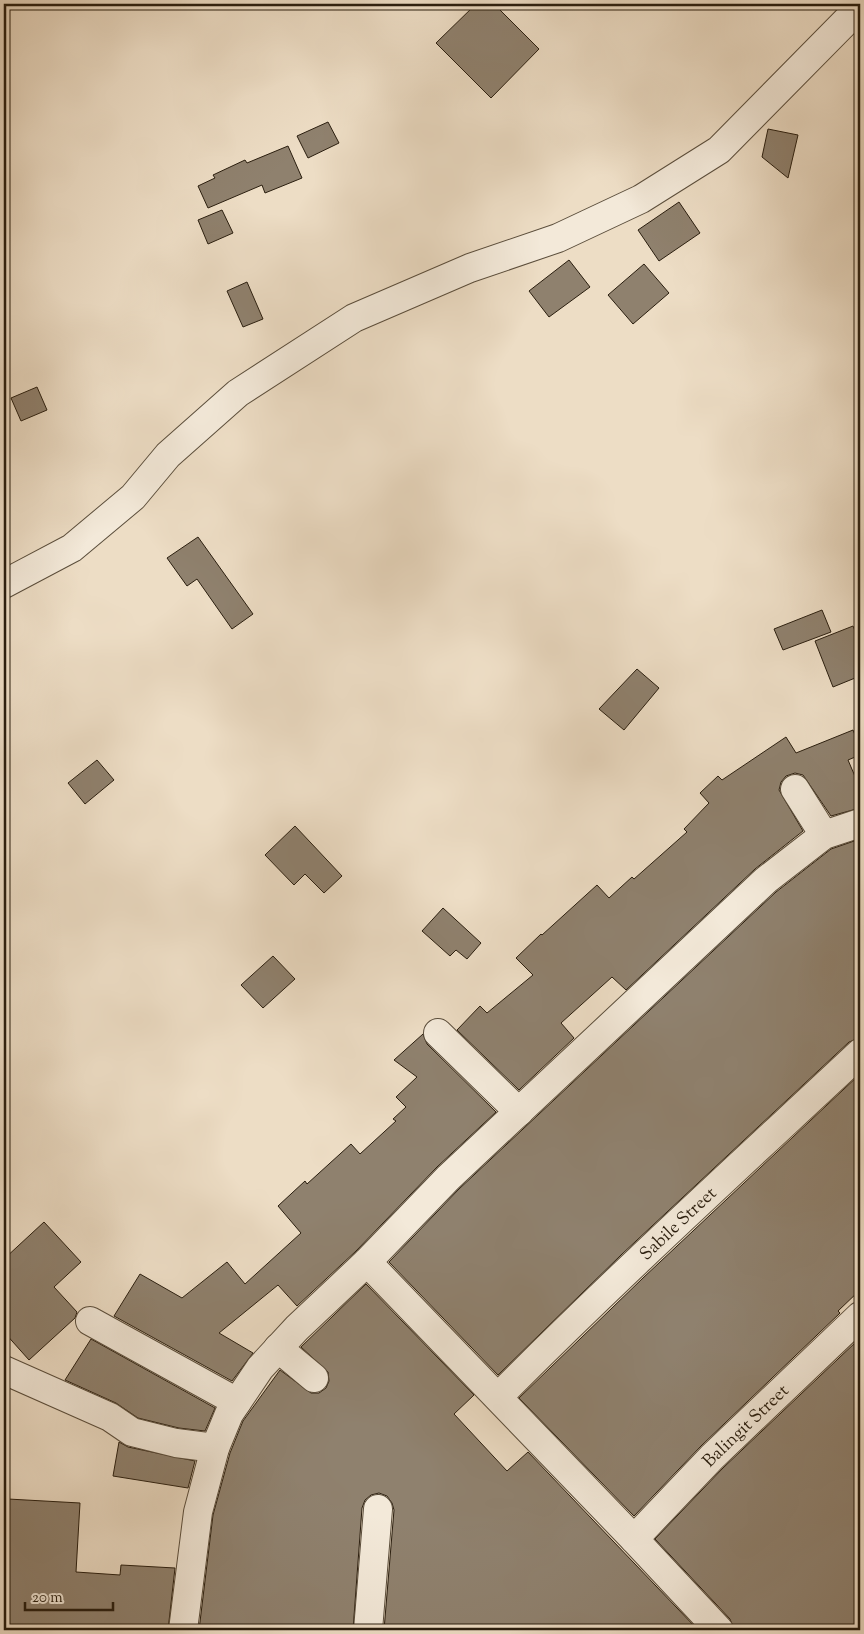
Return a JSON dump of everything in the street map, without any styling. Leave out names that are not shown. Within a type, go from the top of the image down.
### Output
[{"type":"street","points":[[4,584],[72,548],[133,497],[168,455],[238,393],[354,318],[470,268],[558,238],[641,199],[719,150],[860,8]]},
{"type":"street","points":[[795,789],[824,835]]},
{"type":"street","points":[[182,1630],[198,1512],[215,1448],[229,1414],[260,1368],[278,1348],[368,1262],[448,1178],[766,880],[824,835],[860,823]]},
{"type":"street","points":[[438,1033],[518,1112]]},
{"type":"street","name":"Sabile Street","points":[[498,1397],[578,1317],[719,1182],[860,1053]]},
{"type":"street","points":[[368,1262],[719,1630]]},
{"type":"street","name":"Balingit Street","points":[[634,1539],[712,1457],[860,1316]]},
{"type":"street","points":[[90,1321],[237,1402]]},
{"type":"street","points":[[278,1348],[314,1378]]},
{"type":"street","points":[[4,1370],[110,1417],[132,1432],[176,1443],[215,1448]]},
{"type":"street","points":[[368,1630],[378,1510]]},
{"type":"building","points":[[476,4],[494,4],[539,49],[491,98],[436,43]]},
{"type":"building","points":[[328,122],[339,143],[308,158],[297,136]]},
{"type":"building","points":[[768,129],[798,135],[788,178],[762,157]]},
{"type":"building","points":[[288,146],[302,178],[265,193],[262,185],[208,208],[198,186],[215,178],[213,175],[245,160],[247,163]]},
{"type":"building","points":[[679,202],[700,233],[659,261],[638,230]]},
{"type":"building","points":[[222,210],[233,233],[208,244],[198,220]]},
{"type":"building","points":[[569,260],[590,287],[549,317],[529,291]]},
{"type":"building","points":[[644,264],[669,293],[633,324],[608,295]]},
{"type":"building","points":[[247,282],[263,319],[243,327],[227,291]]},
{"type":"building","points":[[37,387],[47,410],[21,421],[11,398]]},
{"type":"building","points":[[198,537],[253,614],[232,629],[197,579],[187,586],[167,558]]},
{"type":"building","points":[[822,610],[831,632],[783,650],[774,629]]},
{"type":"building","points":[[853,626],[860,643],[860,676],[833,687],[815,641]]},
{"type":"building","points":[[637,669],[659,688],[624,730],[599,709]]},
{"type":"building","points":[[853,730],[860,747],[860,755],[848,760],[860,788],[860,808],[831,816],[803,775],[795,773],[786,776],[781,782],[779,790],[803,831],[755,869],[626,990],[612,977],[561,1023],[574,1038],[519,1090],[457,1030],[480,1006],[487,1013],[533,975],[516,958],[597,885],[609,898],[632,877],[634,879],[687,832],[684,829],[709,803],[700,793],[718,776],[722,780],[786,737],[796,753]]},
{"type":"building","points":[[97,760],[114,780],[85,804],[68,783]]},
{"type":"building","points":[[295,826],[342,876],[324,893],[305,874],[294,885],[265,855]]},
{"type":"building","points":[[860,839],[860,1038],[849,1042],[621,1255],[498,1375],[389,1262],[459,1189],[776,892],[831,849]]},
{"type":"building","points":[[443,908],[481,943],[467,959],[456,950],[450,956],[422,931]]},
{"type":"building","points":[[273,956],[295,979],[263,1008],[241,985]]},
{"type":"building","points":[[423,1034],[427,1044],[496,1112],[437,1167],[356,1251],[297,1306],[278,1285],[219,1333],[253,1353],[232,1381],[114,1316],[140,1274],[182,1298],[227,1262],[245,1284],[301,1233],[278,1206],[305,1181],[307,1184],[351,1144],[360,1154],[396,1121],[393,1119],[406,1107],[396,1097],[417,1077],[394,1060]]},
{"type":"building","points":[[860,1074],[860,1290],[838,1311],[840,1313],[701,1446],[634,1516],[519,1398],[643,1278]]},
{"type":"building","points":[[44,1222],[81,1262],[54,1287],[77,1312],[75,1318],[29,1360],[4,1332],[4,1259]]},
{"type":"building","points":[[366,1284],[474,1395],[454,1414],[507,1471],[528,1452],[698,1630],[384,1630],[394,1510],[387,1496],[379,1493],[371,1495],[365,1500],[362,1508],[353,1630],[199,1630],[213,1515],[230,1453],[243,1421],[280,1370],[311,1393],[319,1393],[326,1388],[329,1381],[328,1372],[301,1347]]},
{"type":"building","points":[[91,1339],[215,1408],[205,1431],[179,1428],[138,1418],[116,1403],[65,1380]]},
{"type":"building","points":[[858,1340],[860,1343],[860,1630],[734,1630],[730,1619],[655,1539],[723,1468]]},
{"type":"building","points":[[119,1442],[128,1447],[195,1461],[188,1488],[113,1476]]},
{"type":"building","points":[[8,1499],[80,1503],[76,1572],[120,1575],[121,1565],[175,1568],[168,1630],[4,1630],[4,1574]]}]
